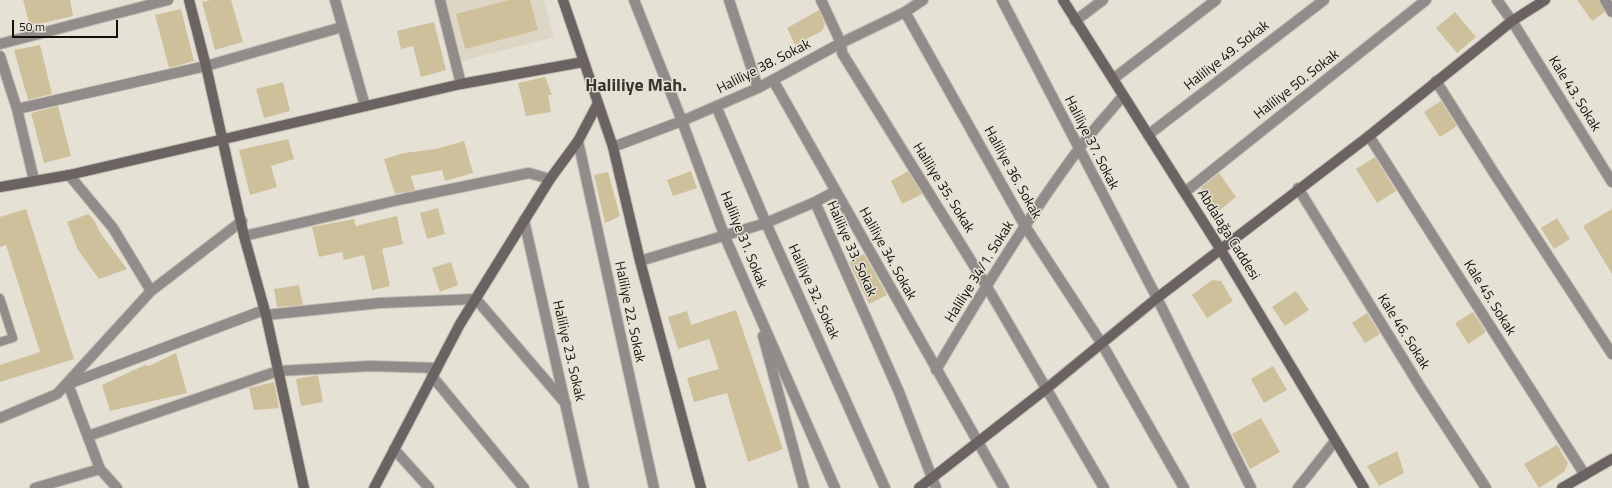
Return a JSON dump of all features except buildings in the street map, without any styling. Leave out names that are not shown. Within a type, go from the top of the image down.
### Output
[{"type":"street","points":[[0,44],[168,0]]},
{"type":"street","points":[[189,0],[206,66],[242,221],[244,236],[265,312],[304,488]]},
{"type":"street","points":[[335,0],[364,106]]},
{"type":"street","points":[[440,0],[461,84]]},
{"type":"street","points":[[563,0],[597,105],[613,147],[640,261],[701,488]]},
{"type":"street","name":"Haliliye 31. Sokak","points":[[634,0],[682,121],[725,237],[835,488]]},
{"type":"street","points":[[729,0],[758,88]]},
{"type":"street","name":"Haliliye 35. Sokak","points":[[821,0],[841,43],[842,53],[986,285],[1104,488]]},
{"type":"street","name":"Haliliye 38. Sokak","points":[[613,147],[682,121],[758,88],[841,43],[905,12],[922,0]]},
{"type":"street","name":"Haliliye 37. Sokak","points":[[1002,0],[1156,298],[1251,488]]},
{"type":"street","name":"Abdalağa Caddesi","points":[[1063,0],[1221,250],[1364,488]]},
{"type":"street","points":[[1075,21],[1103,0]]},
{"type":"street","points":[[1113,79],[1216,0]]},
{"type":"street","name":"Haliliye 49. Sokak","points":[[1148,135],[1324,0]]},
{"type":"street","name":"Haliliye 50. Sokak","points":[[1185,192],[1426,0]]},
{"type":"street","name":"Kale 43. Sokak","points":[[1497,0],[1512,21],[1612,182]]},
{"type":"street","points":[[919,488],[1046,389],[1156,298],[1221,250],[1298,188],[1369,136],[1512,21],[1545,0]]},
{"type":"street","points":[[1605,0],[1612,12]]},
{"type":"street","name":"Haliliye 36. Sokak","points":[[905,12],[1025,226],[1102,344],[1184,488]]},
{"type":"street","points":[[17,109],[206,66],[342,27]]},
{"type":"street","points":[[0,56],[17,109],[34,180]]},
{"type":"street","points":[[0,187],[69,175],[461,84],[583,62]]},
{"type":"street","name":"Haliliye 34. Sokak","points":[[773,80],[977,443],[1004,488]]},
{"type":"street","points":[[1436,81],[1612,354]]},
{"type":"street","name":"Haliliye 34/1. Sokak","points":[[936,370],[986,285],[1025,226],[1078,149],[1123,96]]},
{"type":"street","points":[[374,488],[460,324],[550,179],[578,141],[597,105]]},
{"type":"street","name":"Haliliye 32. Sokak","points":[[716,106],[766,224],[885,488]]},
{"type":"street","name":"Kale 45. Sokak","points":[[1369,136],[1585,475]]},
{"type":"street","name":"Haliliye 22. Sokak","points":[[578,141],[654,488]]},
{"type":"street","points":[[244,236],[403,199],[529,173],[550,179]]},
{"type":"street","points":[[69,175],[113,228],[151,291]]},
{"type":"street","name":"Kale 46. Sokak","points":[[1298,188],[1421,388],[1486,488]]},
{"type":"street","points":[[815,202],[836,191]]},
{"type":"street","name":"Haliliye 33. Sokak","points":[[640,261],[766,224],[815,202],[899,392],[936,488]]},
{"type":"street","name":"Haliliye 23. Sokak","points":[[524,220],[584,488]]},
{"type":"street","points":[[0,418],[57,394],[68,384],[151,291],[242,221]]},
{"type":"street","points":[[68,384],[265,312],[380,303],[476,298]]},
{"type":"street","points":[[476,298],[566,404]]},
{"type":"street","points":[[753,301],[804,488]]},
{"type":"street","points":[[88,436],[278,371],[371,366],[435,372],[524,488]]},
{"type":"street","points":[[68,384],[100,469],[117,488]]},
{"type":"street","points":[[1298,488],[1335,441]]},
{"type":"street","points":[[394,449],[430,488]]},
{"type":"street","points":[[1562,488],[1612,460]]},
{"type":"street","points":[[35,488],[100,469]]},
{"type":"lane","points":[[0,298],[13,338],[0,342]]},
{"type":"shaded area","points":[[446,0],[544,0],[554,37],[462,61]]},
{"type":"district","name":"Haliliye Mah.","points":[[636,87]]}]
